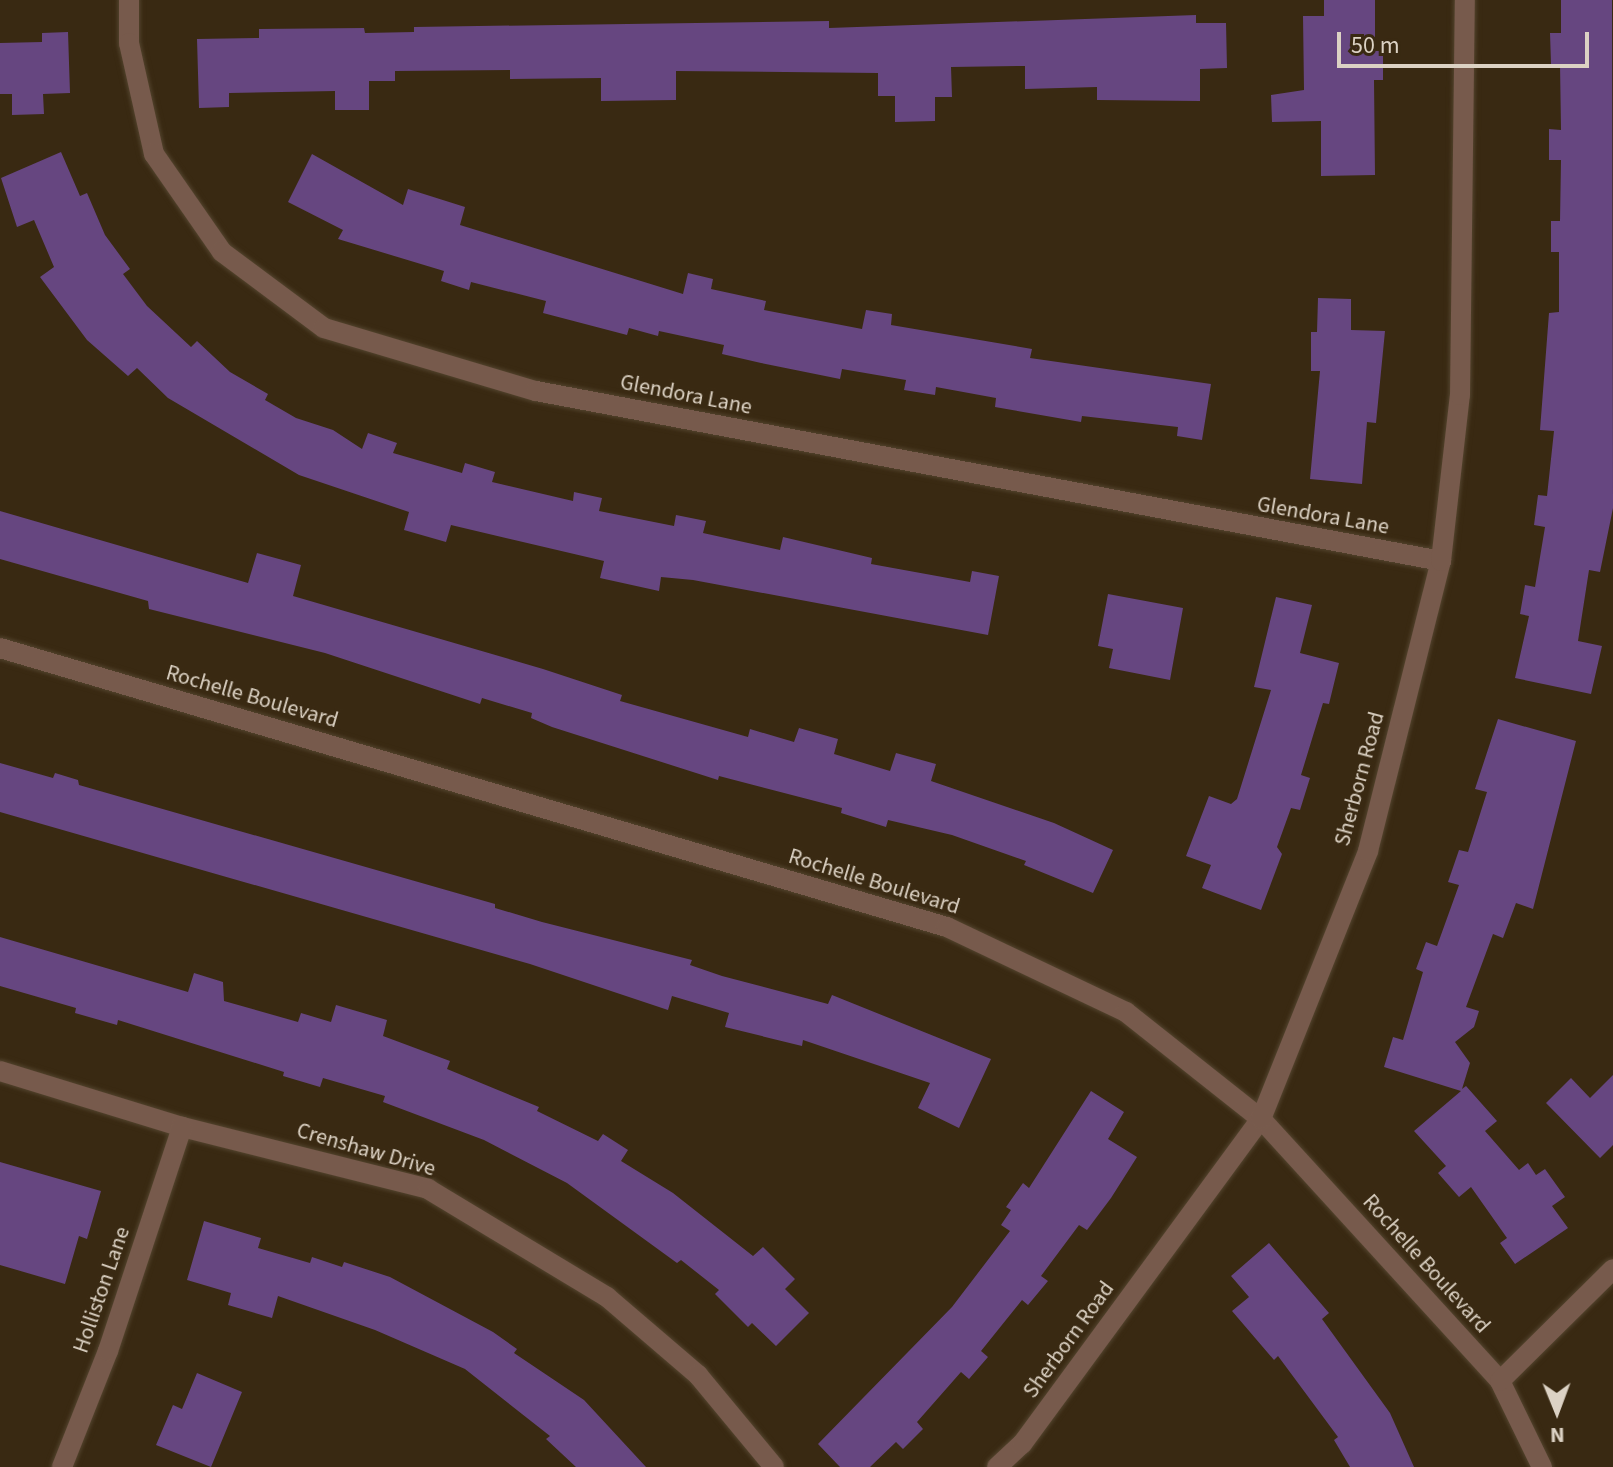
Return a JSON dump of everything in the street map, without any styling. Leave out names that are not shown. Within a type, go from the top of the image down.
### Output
[{"type":"street","name":"Glendora Lane","points":[[129,0],[129,43],[154,154],[222,252],[324,328],[536,391],[1441,561]]},
{"type":"street","name":"Sherborn Road","points":[[997,1467],[1022,1444],[1261,1119],[1368,851],[1441,561],[1460,395],[1465,0]]},
{"type":"street","name":"Rochelle Boulevard","points":[[0,648],[947,927],[1126,1012],[1261,1119],[1500,1381],[1542,1467]]},
{"type":"street","name":"Crenshaw Drive","points":[[0,1071],[182,1127],[428,1189],[607,1297],[698,1375],[774,1467]]},
{"type":"street","name":"Holliston Lane","points":[[62,1467],[108,1351],[182,1127]]},
{"type":"street","points":[[1500,1381],[1613,1269]]},
{"type":"building","points":[[1324,0],[1375,0],[1375,51],[1383,51],[1383,80],[1374,80],[1375,175],[1321,176],[1321,121],[1272,122],[1271,95],[1304,90],[1303,16],[1324,16]]},
{"type":"building","points":[[1561,0],[1612,0],[1613,508],[1600,572],[1589,570],[1578,641],[1602,646],[1591,694],[1515,678],[1529,616],[1520,614],[1525,585],[1535,587],[1545,527],[1534,525],[1538,495],[1547,496],[1554,431],[1540,430],[1549,313],[1559,312],[1559,252],[1551,252],[1551,221],[1560,221],[1561,160],[1549,160],[1549,129],[1561,130],[1560,64],[1551,64],[1550,33],[1561,33]]},
{"type":"building","points":[[1196,15],[1196,23],[1226,23],[1227,68],[1200,69],[1200,101],[1097,100],[1097,87],[1025,89],[1025,66],[951,67],[952,97],[935,97],[935,121],[895,122],[895,96],[878,96],[878,73],[676,71],[676,100],[601,101],[601,78],[510,79],[510,70],[395,71],[395,81],[369,81],[369,110],[335,110],[335,91],[229,93],[229,107],[199,108],[197,39],[259,38],[259,29],[364,28],[365,33],[414,32],[414,27],[829,21],[829,28]]},
{"type":"building","points":[[68,32],[70,93],[43,94],[44,114],[12,115],[12,94],[0,94],[0,43],[42,42],[42,33]]},
{"type":"building","points":[[61,152],[80,196],[87,193],[105,235],[130,269],[123,274],[147,306],[191,347],[197,341],[230,372],[268,394],[265,400],[296,418],[333,430],[362,449],[368,433],[397,443],[393,453],[462,473],[465,463],[495,472],[492,482],[573,501],[574,492],[602,498],[599,511],[674,526],[676,515],[706,521],[703,533],[780,550],[783,537],[872,558],[871,564],[970,582],[972,571],[999,576],[988,635],[693,580],[661,577],[659,591],[600,578],[604,561],[451,525],[446,542],[404,530],[409,512],[299,475],[168,398],[137,368],[128,376],[87,340],[40,277],[54,267],[34,220],[17,227],[1,178]]},
{"type":"building","points":[[312,154],[403,205],[408,189],[465,207],[460,225],[683,294],[688,273],[713,279],[711,289],[766,301],[764,310],[862,329],[866,310],[892,314],[891,325],[1032,349],[1030,358],[1211,384],[1202,440],[1177,436],[1178,427],[1082,416],[1081,422],[995,407],[996,398],[936,387],[935,395],[904,390],[906,380],[842,369],[840,379],[761,363],[722,354],[724,345],[659,331],[658,336],[629,328],[627,335],[543,313],[546,301],[471,282],[469,290],[441,281],[444,271],[338,239],[343,230],[288,202]]},
{"type":"building","points":[[1318,298],[1351,299],[1351,330],[1385,331],[1376,423],[1367,422],[1362,484],[1310,479],[1320,371],[1311,371],[1311,332],[1317,332]]},
{"type":"building","points":[[0,511],[248,583],[257,553],[301,565],[293,596],[543,669],[622,695],[620,701],[748,737],[750,729],[794,742],[799,728],[838,739],[834,754],[890,771],[896,753],[936,764],[931,781],[1054,823],[1113,850],[1093,893],[1024,865],[1026,861],[952,835],[888,820],[886,827],[841,813],[842,808],[719,776],[718,780],[552,727],[531,718],[532,713],[482,698],[480,704],[325,653],[149,609],[148,601],[0,559]]},
{"type":"building","points":[[1108,594],[1183,608],[1170,680],[1109,668],[1113,649],[1098,646]]},
{"type":"building","points":[[1276,597],[1312,605],[1300,653],[1339,663],[1329,704],[1323,703],[1301,775],[1310,778],[1300,810],[1291,808],[1277,847],[1282,854],[1261,910],[1202,888],[1211,865],[1186,856],[1209,796],[1231,804],[1237,799],[1271,690],[1254,687]]},
{"type":"building","points":[[1498,719],[1576,741],[1533,909],[1516,903],[1503,938],[1493,934],[1466,1007],[1479,1011],[1474,1027],[1455,1042],[1470,1063],[1462,1089],[1466,1086],[1497,1121],[1485,1131],[1519,1170],[1528,1163],[1536,1175],[1545,1169],[1565,1197],[1552,1206],[1568,1228],[1515,1264],[1500,1243],[1507,1238],[1471,1187],[1459,1197],[1438,1173],[1446,1166],[1414,1131],[1461,1091],[1384,1067],[1393,1037],[1403,1040],[1423,972],[1416,969],[1426,942],[1437,946],[1459,885],[1448,882],[1459,850],[1468,852],[1487,792],[1475,789]]},
{"type":"building","points":[[0,763],[53,778],[55,773],[78,780],[79,785],[495,904],[495,908],[542,922],[692,960],[690,965],[722,976],[828,1004],[832,995],[991,1059],[959,1128],[918,1108],[930,1083],[803,1040],[802,1046],[725,1027],[729,1013],[672,996],[668,1010],[530,964],[0,812]]},
{"type":"building","points":[[0,937],[188,992],[194,973],[223,982],[224,1001],[298,1022],[301,1013],[331,1022],[336,1005],[387,1020],[383,1036],[450,1061],[447,1069],[539,1107],[537,1111],[598,1141],[603,1134],[628,1150],[621,1161],[673,1193],[753,1256],[763,1247],[795,1279],[785,1289],[809,1313],[776,1346],[752,1323],[748,1327],[715,1294],[719,1290],[681,1260],[677,1263],[567,1183],[484,1140],[383,1102],[385,1096],[323,1078],[320,1087],[283,1076],[284,1072],[118,1020],[117,1025],[75,1013],[76,1008],[0,986]]},
{"type":"building","points":[[1613,1075],[1613,1145],[1600,1158],[1546,1103],[1571,1078],[1590,1098]]},
{"type":"building","points":[[1091,1091],[1124,1112],[1108,1139],[1137,1157],[1111,1198],[1087,1230],[1079,1225],[1041,1276],[1048,1281],[1028,1305],[1022,1300],[981,1351],[988,1357],[969,1379],[961,1372],[917,1422],[923,1429],[903,1449],[896,1442],[870,1467],[840,1467],[818,1444],[952,1307],[1010,1231],[1001,1225],[1011,1210],[1006,1207],[1023,1183],[1029,1188]]},
{"type":"building","points":[[0,1162],[101,1191],[87,1239],[79,1236],[65,1284],[0,1265]]},
{"type":"building","points":[[204,1221],[261,1238],[258,1248],[310,1263],[312,1257],[342,1267],[344,1262],[390,1277],[493,1332],[517,1349],[514,1353],[584,1400],[646,1467],[576,1467],[546,1439],[550,1436],[465,1369],[375,1330],[278,1296],[272,1318],[228,1305],[231,1293],[187,1280]]},
{"type":"building","points":[[1269,1243],[1329,1313],[1322,1319],[1390,1413],[1414,1467],[1350,1467],[1334,1440],[1338,1437],[1278,1356],[1274,1360],[1232,1311],[1249,1297],[1231,1276]]},
{"type":"building","points":[[197,1373],[242,1392],[211,1467],[156,1445],[173,1405],[182,1409]]}]
